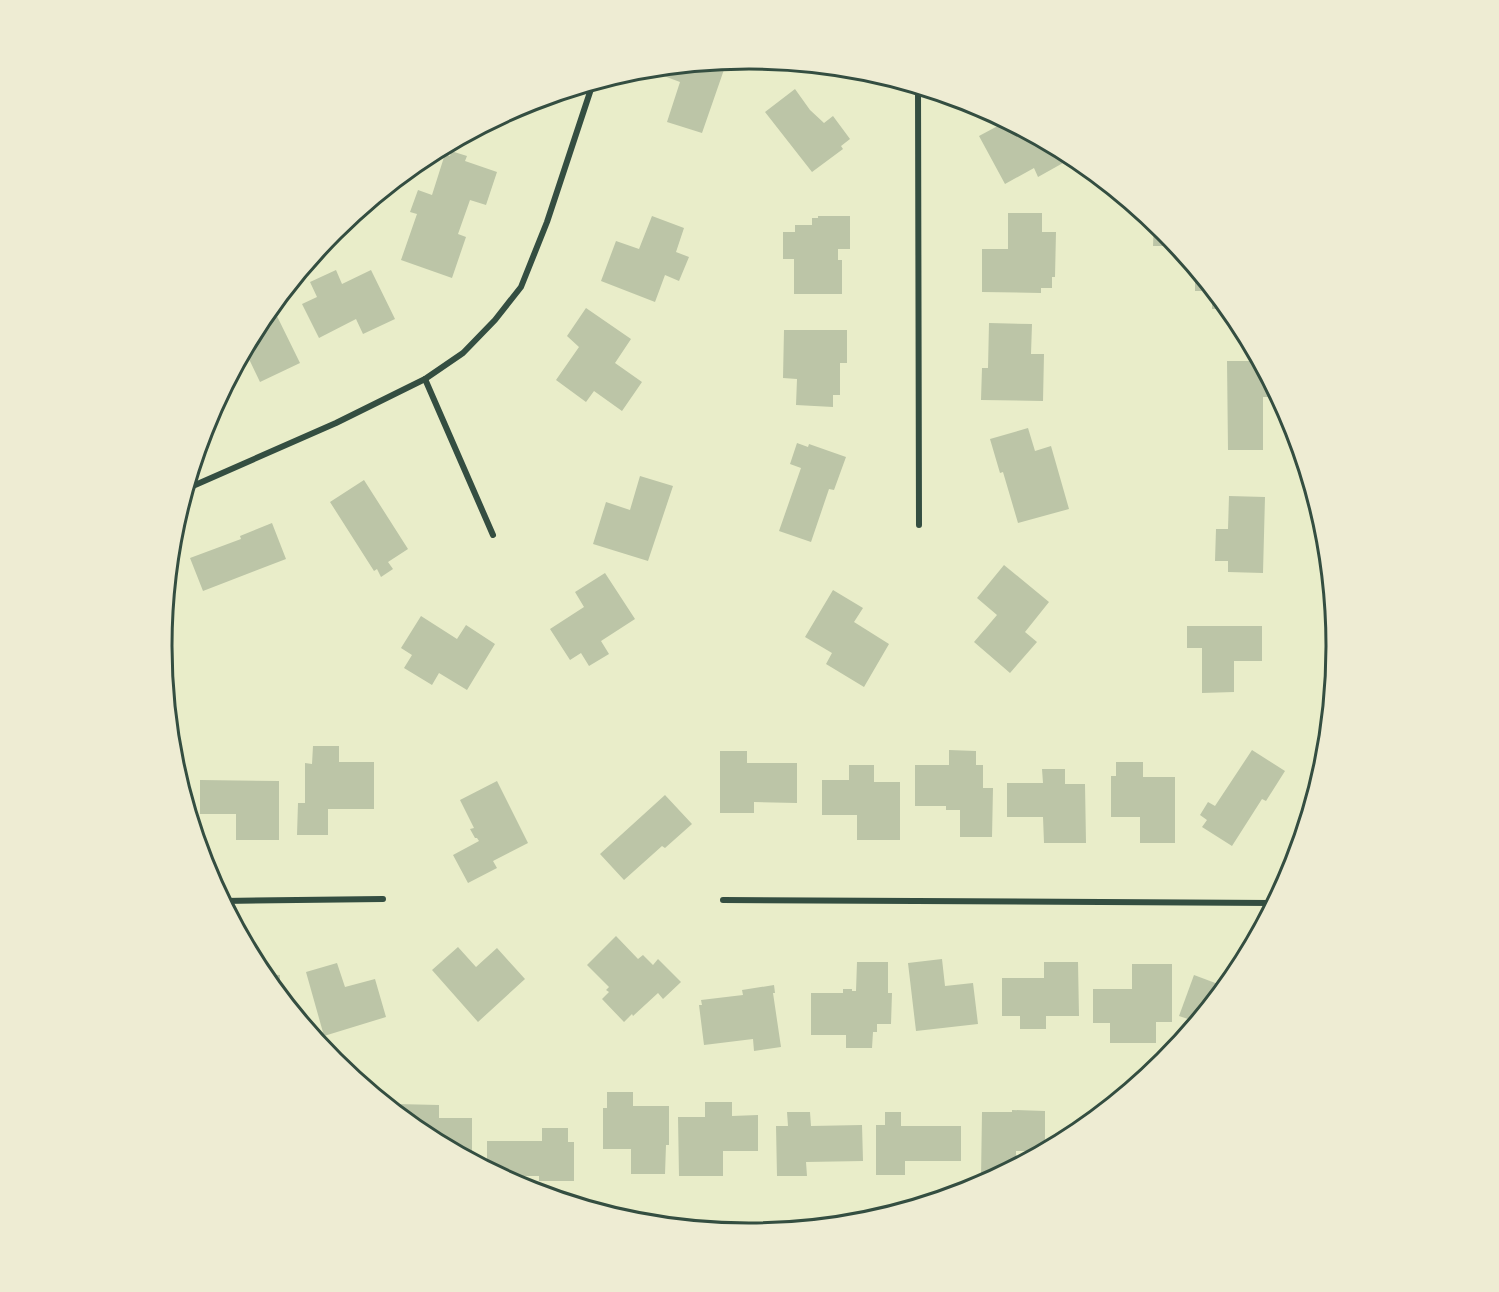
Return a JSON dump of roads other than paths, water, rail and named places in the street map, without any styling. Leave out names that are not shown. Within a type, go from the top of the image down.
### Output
[{"type":"street","points":[[196,485],[336,423],[425,379],[463,353],[495,320],[521,287],[547,222],[590,92]]},
{"type":"street","points":[[918,95],[919,525]]},
{"type":"street","points":[[425,379],[493,536]]},
{"type":"street","points":[[232,901],[383,899]]},
{"type":"street","points":[[723,900],[1266,903]]}]
